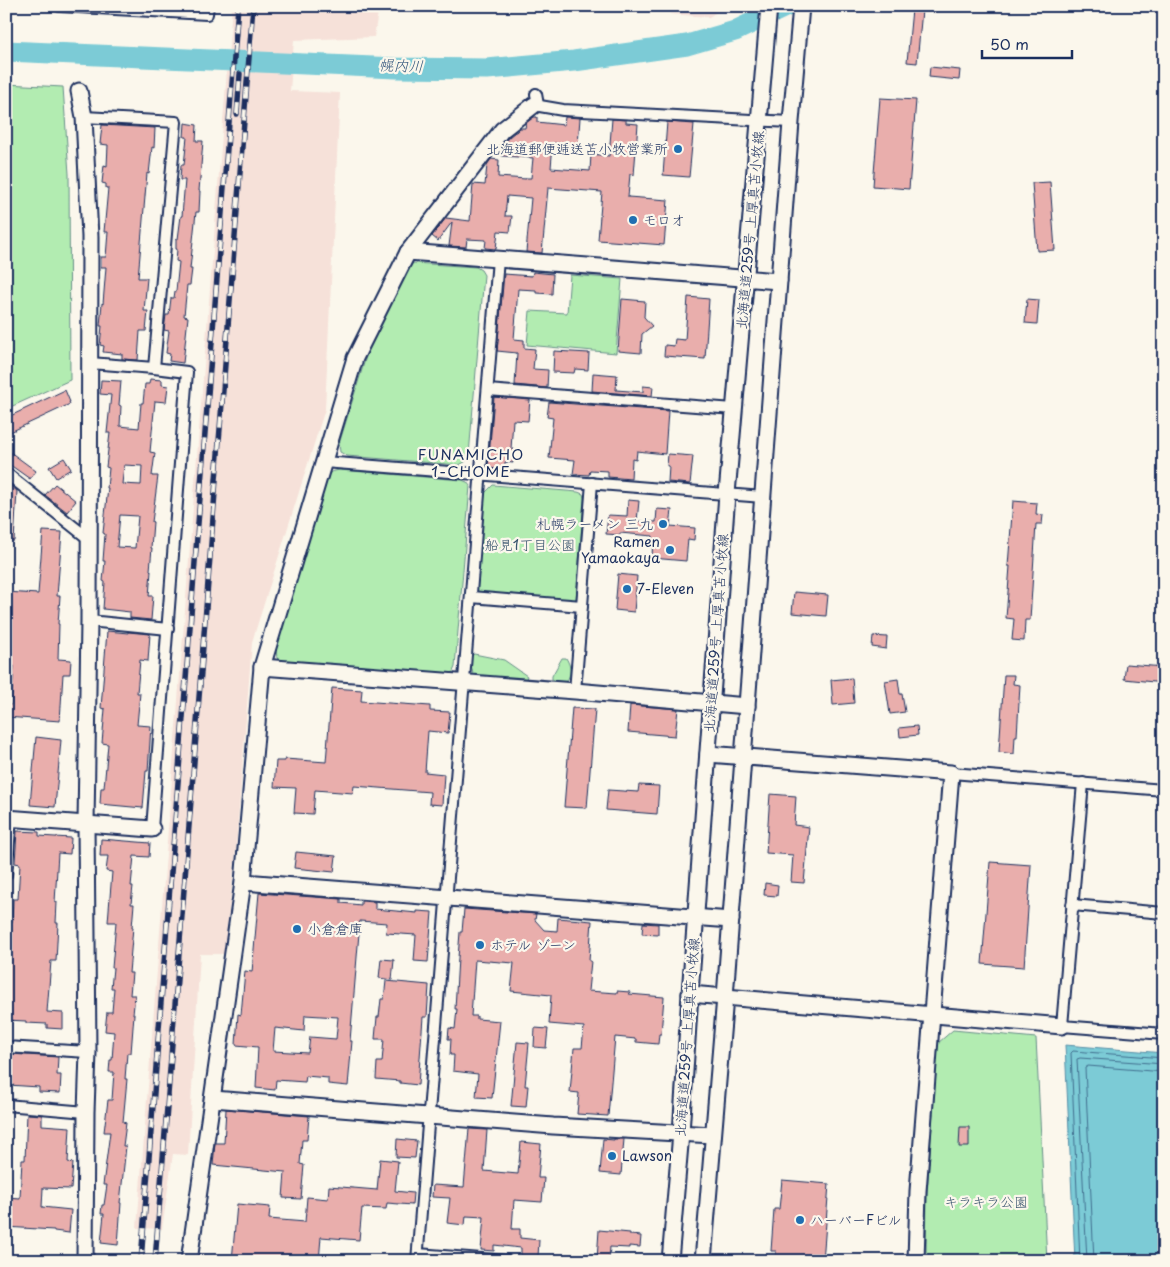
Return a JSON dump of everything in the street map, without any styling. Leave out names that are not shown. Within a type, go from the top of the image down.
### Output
[{"type":"street","points":[[60,6],[139,8],[207,14],[208,6]]},
{"type":"street","name":"北海道道259号 上厚真苫小牧線","points":[[670,1261],[727,494],[769,6]]},
{"type":"street","points":[[703,1261],[801,6]]},
{"type":"street","points":[[79,91],[84,117],[90,237],[89,621],[86,824],[88,1052],[85,1261]]},
{"type":"street","points":[[189,1261],[243,882],[262,667],[356,358],[408,252],[502,130],[536,101],[563,110],[791,122]]},
{"type":"street","points":[[84,117],[176,122],[154,368]]},
{"type":"street","points":[[408,252],[780,282]]},
{"type":"street","points":[[498,260],[418,1257],[507,1261]]},
{"type":"street","points":[[6,875],[8,818],[152,829],[187,372],[90,363]]},
{"type":"street","points":[[488,390],[734,409]]},
{"type":"street","points":[[324,462],[763,497]]},
{"type":"street","points":[[6,473],[89,539]]},
{"type":"street","points":[[575,692],[592,483]]},
{"type":"street","points":[[471,597],[582,606]]},
{"type":"street","points":[[89,621],[168,629]]},
{"type":"street","points":[[262,667],[747,706]]},
{"type":"street","points":[[708,754],[1164,790]]},
{"type":"street","points":[[916,1261],[918,1191],[951,773]]},
{"type":"street","points":[[1062,1026],[1083,783]]},
{"type":"street","points":[[243,882],[731,920]]},
{"type":"street","points":[[1072,905],[1164,913]]},
{"type":"street","points":[[690,994],[1164,1034]]},
{"type":"street","points":[[6,1047],[88,1052]]},
{"type":"street","points":[[213,1099],[553,1126],[713,1135]]},
{"type":"street","points":[[6,1105],[86,1112]]},
{"type":"shaded area","points":[[232,6],[379,6],[374,37],[294,40],[290,91],[340,93],[325,409],[252,642],[235,861],[224,954],[200,954],[188,1155],[173,1154],[162,1229],[137,1228]]},
{"type":"shaded area","points":[[671,6],[726,6],[709,17],[670,14]]},
{"type":"green space","points":[[6,84],[63,87],[69,174],[70,380],[6,409]]},
{"type":"green space","points":[[413,263],[476,267],[484,275],[469,455],[465,462],[459,465],[347,456],[340,452],[339,444],[368,350]]},
{"type":"green space","points":[[570,275],[622,279],[616,353],[527,345],[530,311],[567,313]]},
{"type":"green space","points":[[339,470],[462,480],[470,486],[455,667],[452,674],[446,676],[283,663],[277,658],[276,649],[325,479],[331,472]]},
{"type":"green space","name":"船見1丁目公園","points":[[493,485],[583,494],[576,600],[477,592],[485,493]]},
{"type":"green space","points":[[474,654],[504,660],[527,676],[526,679],[478,677],[473,674],[471,665],[471,656]]},
{"type":"green space","points":[[562,658],[566,658],[569,664],[569,676],[566,682],[552,681],[552,676]]},
{"type":"green space","name":"キラキラ公園","points":[[953,1030],[1036,1038],[1047,1261],[926,1261],[927,1194],[938,1043]]},
{"type":"water","points":[[1065,1045],[1164,1053],[1164,1261],[1075,1261]]},
{"type":"building","points":[[912,9],[922,10],[917,63],[907,62]]},
{"type":"building","points":[[930,67],[960,70],[959,80],[929,77]]},
{"type":"building","points":[[880,98],[916,100],[909,189],[873,186]]},
{"type":"building","points":[[537,117],[537,122],[564,125],[565,117],[580,118],[578,145],[553,143],[551,168],[590,171],[591,154],[609,156],[612,119],[626,120],[626,123],[638,124],[634,175],[630,174],[628,197],[668,200],[664,245],[598,240],[602,192],[548,188],[542,253],[526,252],[531,198],[507,196],[505,216],[512,216],[510,232],[498,231],[496,249],[485,248],[486,240],[467,239],[466,247],[449,246],[452,222],[438,241],[432,236],[446,218],[470,221],[473,184],[485,185],[487,165],[491,159],[499,160],[498,177],[531,178],[533,158],[502,156],[503,144],[520,128],[525,128],[526,123]]},
{"type":"building","name":"北海道郵便逓送苫小牧営業所","points":[[667,122],[694,124],[689,177],[663,175]]},
{"type":"building","points":[[185,123],[197,125],[196,141],[203,141],[199,212],[196,212],[190,269],[192,269],[190,285],[187,285],[184,316],[188,317],[183,363],[169,361],[170,354],[166,353],[169,331],[164,330],[166,315],[169,315],[171,298],[174,298],[176,291],[179,262],[176,261],[176,239],[178,239],[182,216],[185,180],[180,180],[181,165],[184,165],[187,137],[184,137]]},
{"type":"building","points":[[102,125],[155,128],[154,148],[152,147],[149,174],[147,173],[138,278],[147,278],[144,311],[148,311],[146,331],[140,331],[138,360],[122,359],[122,354],[103,352],[104,346],[100,345],[106,267],[101,267],[101,257],[106,257],[108,232],[104,232],[108,188],[106,188],[106,184],[102,183],[104,165],[107,166],[108,145],[100,144]]},
{"type":"building","points":[[1050,182],[1055,250],[1037,251],[1032,183]]},
{"type":"building","points":[[533,272],[553,274],[552,294],[536,293],[536,290],[518,289],[514,339],[524,340],[524,348],[535,349],[533,369],[548,370],[547,388],[515,385],[517,353],[497,351],[504,274],[532,276]]},
{"type":"building","points":[[688,297],[709,299],[705,359],[664,356],[665,345],[674,346],[675,339],[685,340]]},
{"type":"building","points":[[622,299],[645,301],[644,317],[652,326],[642,334],[641,353],[618,351]]},
{"type":"building","points":[[1027,299],[1039,300],[1037,324],[1025,323]]},
{"type":"building","points":[[554,351],[589,353],[588,370],[575,369],[574,373],[553,372]]},
{"type":"building","points":[[593,373],[617,375],[616,390],[643,392],[643,386],[653,387],[652,396],[592,391]]},
{"type":"building","points":[[150,379],[162,380],[162,385],[168,386],[166,402],[155,401],[150,452],[155,453],[152,476],[158,476],[152,522],[149,596],[153,596],[151,620],[130,618],[130,612],[103,609],[105,534],[103,533],[108,488],[109,468],[106,467],[110,433],[107,433],[111,395],[100,394],[101,380],[121,381],[120,426],[139,428],[145,384],[149,384]],"holes":[[[124,465],[142,466],[141,485],[122,484]],[[120,515],[138,516],[135,548],[117,547]]]},
{"type":"building","points":[[65,390],[70,404],[6,434],[6,418]]},
{"type":"building","points":[[494,397],[530,400],[528,421],[513,420],[511,449],[514,449],[513,463],[505,462],[505,470],[488,468]]},
{"type":"building","points":[[549,402],[668,411],[665,454],[637,451],[636,460],[632,459],[631,479],[608,477],[608,471],[590,470],[589,475],[573,474],[575,460],[549,458],[553,418],[547,417]]},
{"type":"building","points":[[6,449],[36,471],[30,479],[6,462]]},
{"type":"building","points":[[668,454],[693,456],[690,484],[668,482]]},
{"type":"building","points":[[64,458],[71,469],[56,478],[49,467]]},
{"type":"building","points":[[6,484],[17,491],[14,541],[6,541]]},
{"type":"building","points":[[55,484],[76,501],[67,512],[45,495]]},
{"type":"building","points":[[628,500],[639,501],[637,521],[656,522],[657,509],[672,510],[670,526],[695,528],[694,540],[688,539],[686,561],[652,558],[653,536],[620,533],[620,535],[606,534],[608,515],[627,516]]},
{"type":"building","points":[[1013,501],[1037,503],[1036,514],[1043,515],[1042,524],[1036,524],[1030,620],[1025,620],[1024,641],[1012,640],[1014,619],[1006,618]]},
{"type":"building","points":[[43,531],[62,532],[57,596],[60,596],[58,659],[71,660],[70,674],[63,674],[60,721],[6,717],[6,705],[11,705],[14,666],[6,665],[6,592],[38,594]]},
{"type":"building","name":"7-Eleven","points":[[618,574],[637,576],[634,612],[615,610]]},
{"type":"building","points":[[794,592],[828,595],[826,616],[792,613]]},
{"type":"building","points":[[107,631],[150,634],[148,661],[140,660],[137,693],[140,693],[137,725],[151,726],[143,808],[100,804],[101,788],[104,788],[108,744],[102,743],[105,709],[101,708]]},
{"type":"building","points":[[873,636],[887,637],[886,649],[872,647]]},
{"type":"building","points":[[1126,664],[1164,667],[1164,683],[1124,679]]},
{"type":"building","points":[[1004,675],[1014,675],[1013,684],[1020,685],[1014,754],[999,752]]},
{"type":"building","points":[[852,678],[854,703],[833,705],[831,680]]},
{"type":"building","points":[[898,679],[905,712],[890,714],[885,681]]},
{"type":"building","points":[[332,688],[362,690],[361,701],[430,706],[430,711],[450,712],[448,733],[428,731],[425,772],[444,774],[442,805],[429,804],[430,792],[354,786],[353,793],[315,790],[313,814],[294,813],[296,788],[274,787],[276,761],[285,761],[285,759],[326,762]]},
{"type":"building","points":[[630,705],[678,709],[675,736],[628,732]]},
{"type":"building","points":[[572,708],[595,709],[587,808],[564,807]]},
{"type":"building","points":[[917,726],[918,735],[900,737],[899,728]]},
{"type":"building","points":[[36,737],[61,740],[55,807],[30,805]]},
{"type":"building","points":[[639,785],[659,786],[657,814],[606,810],[608,790],[638,792]]},
{"type":"building","points":[[770,794],[796,796],[794,825],[809,827],[804,883],[791,882],[793,855],[766,853]]},
{"type":"building","points":[[17,831],[39,832],[39,836],[71,838],[70,854],[58,853],[55,902],[57,902],[56,923],[58,923],[56,961],[51,961],[47,1012],[63,1013],[63,1029],[47,1028],[47,1024],[6,1020],[10,921],[12,922],[13,899],[18,899],[20,864],[15,863]]},
{"type":"building","points":[[101,839],[150,843],[149,857],[134,856],[131,886],[133,886],[131,904],[134,904],[129,973],[132,973],[130,995],[135,995],[131,1053],[127,1053],[125,1079],[127,1079],[123,1122],[126,1123],[123,1146],[126,1146],[118,1245],[101,1243],[104,1214],[101,1214],[107,1185],[103,1185],[110,1132],[104,1132],[108,1100],[112,1100],[114,1072],[109,1072],[114,1032],[105,1031],[107,1012],[112,1012],[114,988],[111,988],[116,922],[108,922],[112,872],[106,871],[108,856],[100,856]]},
{"type":"building","points":[[296,852],[336,856],[334,872],[294,868]]},
{"type":"building","points":[[990,862],[1031,865],[1024,967],[982,964]]},
{"type":"building","points":[[765,883],[778,885],[777,896],[764,895]]},
{"type":"building","points":[[259,893],[341,899],[341,903],[361,905],[361,901],[375,902],[375,909],[417,913],[417,911],[432,912],[428,962],[414,961],[416,935],[386,933],[387,923],[360,921],[348,1086],[328,1084],[328,1078],[306,1076],[305,1082],[276,1080],[275,1090],[256,1088],[258,1047],[236,1045],[238,1014],[241,1015],[245,971],[252,972]],"holes":[[[305,1015],[338,1017],[336,1039],[310,1037],[308,1053],[273,1051],[275,1028],[304,1031]]]},
{"type":"building","points":[[464,909],[536,914],[535,920],[544,930],[557,931],[558,918],[592,921],[588,991],[630,992],[629,994],[664,997],[661,1034],[659,1034],[658,1044],[636,1042],[636,1039],[615,1037],[608,1116],[577,1114],[579,1093],[570,1092],[574,1048],[582,1048],[584,1027],[549,1024],[551,995],[511,991],[514,963],[475,960],[471,1016],[477,1016],[477,1019],[500,1021],[492,1098],[476,1097],[478,1074],[453,1071],[454,1055],[450,1055],[451,1039],[448,1039],[449,1028],[455,1029],[458,958]]},
{"type":"building","points":[[643,923],[658,924],[658,935],[642,934]]},
{"type":"building","points":[[381,959],[394,960],[392,980],[379,978]]},
{"type":"building","points":[[386,981],[429,985],[427,1017],[423,1017],[418,1085],[376,1079],[377,1062],[382,1062],[384,1039],[375,1039],[377,1017],[379,1017],[381,999],[384,999]]},
{"type":"building","points":[[535,1028],[548,1029],[546,1048],[534,1047]]},
{"type":"building","points":[[517,1042],[529,1043],[525,1086],[528,1086],[526,1107],[511,1106]]},
{"type":"building","points":[[10,1054],[58,1057],[57,1075],[61,1075],[60,1093],[39,1092],[39,1087],[8,1085]]},
{"type":"building","points":[[226,1109],[309,1116],[307,1140],[302,1140],[300,1164],[304,1165],[301,1199],[283,1198],[285,1172],[213,1165],[215,1143],[224,1143]]},
{"type":"building","points":[[27,1114],[42,1115],[42,1125],[70,1127],[68,1162],[73,1163],[71,1189],[43,1188],[42,1207],[71,1210],[69,1233],[54,1230],[6,1227],[6,1197],[20,1198],[22,1160],[25,1160]]},
{"type":"building","points":[[960,1127],[969,1127],[969,1147],[959,1147]]},
{"type":"building","points":[[469,1129],[487,1130],[484,1171],[518,1174],[521,1142],[541,1144],[538,1178],[544,1178],[542,1202],[514,1200],[512,1229],[520,1229],[520,1238],[539,1240],[538,1257],[521,1256],[521,1248],[494,1245],[494,1251],[481,1250],[484,1217],[466,1216],[465,1225],[447,1223],[450,1198],[432,1197],[433,1185],[464,1187]]},
{"type":"building","points":[[397,1139],[417,1141],[415,1158],[396,1157]]},
{"type":"building","name":"Lawson","points":[[603,1139],[624,1139],[621,1175],[600,1173]]},
{"type":"building","points":[[380,1159],[398,1161],[395,1191],[413,1193],[412,1205],[387,1203],[386,1209],[362,1208],[359,1240],[321,1237],[319,1261],[232,1261],[237,1204],[270,1207],[269,1219],[305,1222],[307,1197],[328,1199],[329,1186],[377,1190]]},
{"type":"building","name":"ハーバーFビル","points":[[782,1180],[829,1184],[823,1261],[775,1261],[776,1251],[771,1251],[774,1209],[779,1209]]},
{"type":"building","points":[[599,1230],[641,1236],[640,1247],[610,1247],[609,1261],[597,1260]]},
{"type":"waterway","name":"幌内川","points":[[6,51],[396,68],[487,69],[574,61],[687,45],[735,31],[787,6]]},
{"type":"railway","points":[[141,1261],[238,6]]},
{"type":"railway","points":[[155,1261],[253,6]]},
{"type":"railway","points":[[237,114],[240,74]]},
{"type":"place","name":"北海道郵便逓送苫小牧営業所","points":[[678,149]]},
{"type":"place","name":"モロオ","points":[[633,220]]},
{"type":"place","name":"札幌ラーメン 三九","points":[[663,524]]},
{"type":"place","name":"Ramen Yamaokaya","points":[[670,550]]},
{"type":"place","name":"7-Eleven","points":[[627,589]]},
{"type":"place","name":"小倉倉庫","points":[[297,929]]},
{"type":"place","name":"ホテル ゾーン","points":[[480,945]]},
{"type":"place","name":"Lawson","points":[[612,1156]]},
{"type":"place","name":"ハーバーFビル","points":[[800,1220]]},
{"type":"district","name":"FUNAMICHO 1-CHOME","points":[[471,464]]}]
